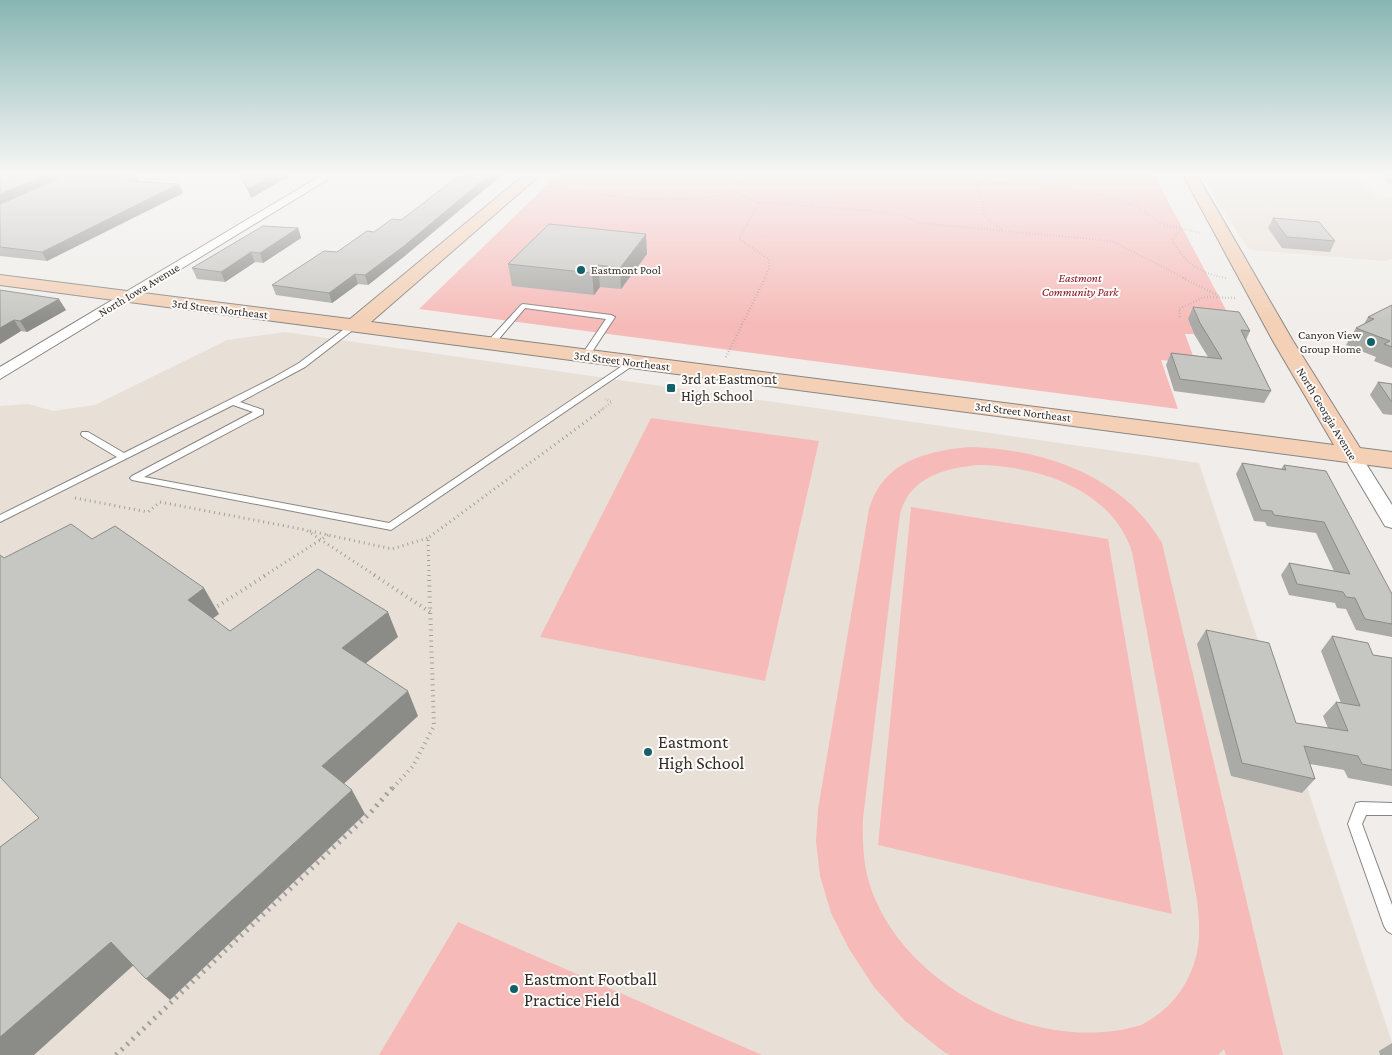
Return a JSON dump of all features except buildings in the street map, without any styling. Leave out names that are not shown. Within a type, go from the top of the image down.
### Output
[{"type":"street","name":"North Iowa Avenue","points":[[0,374],[247,224]]},
{"type":"street","points":[[354,326],[483,224]]},
{"type":"street","name":"North Georgia Avenue","points":[[1218,224],[1259,300],[1392,521]]},
{"type":"street","name":"3rd Street Northeast","points":[[0,280],[1392,460]]},
{"type":"lane","points":[[490,344],[523,306],[611,317],[585,356]]},
{"type":"lane","points":[[0,519],[233,402],[302,365],[354,326]]},
{"type":"lane","points":[[233,402],[260,412],[135,478],[391,527],[634,362]]},
{"type":"lane","points":[[86,434],[124,457]]},
{"type":"lane","points":[[1392,810],[1361,808],[1355,824],[1392,926]]},
{"type":"path","points":[[718,373],[769,269],[769,259],[739,239],[747,224]]},
{"type":"path","points":[[933,224],[1112,241],[1219,296]]},
{"type":"path","points":[[995,224],[1004,231]]},
{"type":"path","points":[[1163,224],[1180,230],[1223,234]]},
{"type":"path","points":[[1180,230],[1172,240],[1188,263],[1211,277],[1249,280]]},
{"type":"path","points":[[1180,318],[1180,309],[1204,297],[1219,296],[1259,300]]},
{"type":"path","points":[[72,497],[148,512],[160,502],[306,530],[392,549],[428,538],[612,402],[600,397],[608,393]]},
{"type":"path","points":[[306,530],[430,612]]},
{"type":"path","points":[[212,609],[328,535]]},
{"type":"path","points":[[116,1055],[371,812],[413,766],[434,726],[428,538]]},
{"type":"shaded area","points":[[1233,224],[1392,224],[1392,259],[1385,261],[1249,250]]},
{"type":"shaded area","name":"Eastmont High School","points":[[285,332],[1199,463],[1392,1042],[1392,1055],[0,1055],[0,406],[28,404],[53,411],[95,405],[227,340]]},
{"type":"green space","name":"Eastmont Community Park","points":[[506,224],[1180,224],[1233,323],[1188,319],[1194,334],[1185,334],[1195,361],[1161,360],[1178,409],[419,309]]},
{"type":"green space","points":[[651,418],[819,441],[765,681],[540,637]]},
{"type":"green space","points":[[970,447],[1026,453],[1079,471],[1104,484],[1126,500],[1146,520],[1162,543],[1283,1055],[1226,1055],[1224,1049],[1218,1055],[950,1055],[905,1021],[874,987],[849,949],[831,913],[820,876],[816,841],[818,809],[869,509],[884,480],[896,469],[922,456]],"holes":[[[966,466],[1002,466],[1048,476],[1070,485],[1090,497],[1108,512],[1122,530],[1132,552],[1197,900],[1199,929],[1196,957],[1182,988],[1169,1005],[1141,1025],[1103,1032],[1064,1031],[1025,1023],[987,1008],[952,988],[920,963],[895,934],[876,901],[866,871],[863,819],[900,514],[905,501],[912,491],[930,477],[941,472]]]},
{"type":"green space","points":[[911,507],[1108,539],[1172,914],[878,845]]},
{"type":"green space","name":"Eastmont Football Practice Field","points":[[458,922],[762,1055],[379,1055]]},
{"type":"place","name":"Eastmont Pool","points":[[581,270]]},
{"type":"place","name":"Canyon View Group Home","points":[[1371,342]]},
{"type":"place","name":"3rd at Eastmont High School","points":[[671,388]]},
{"type":"place","name":"Eastmont High School","points":[[648,752]]},
{"type":"place","name":"Eastmont Football Practice Field","points":[[514,989]]}]
